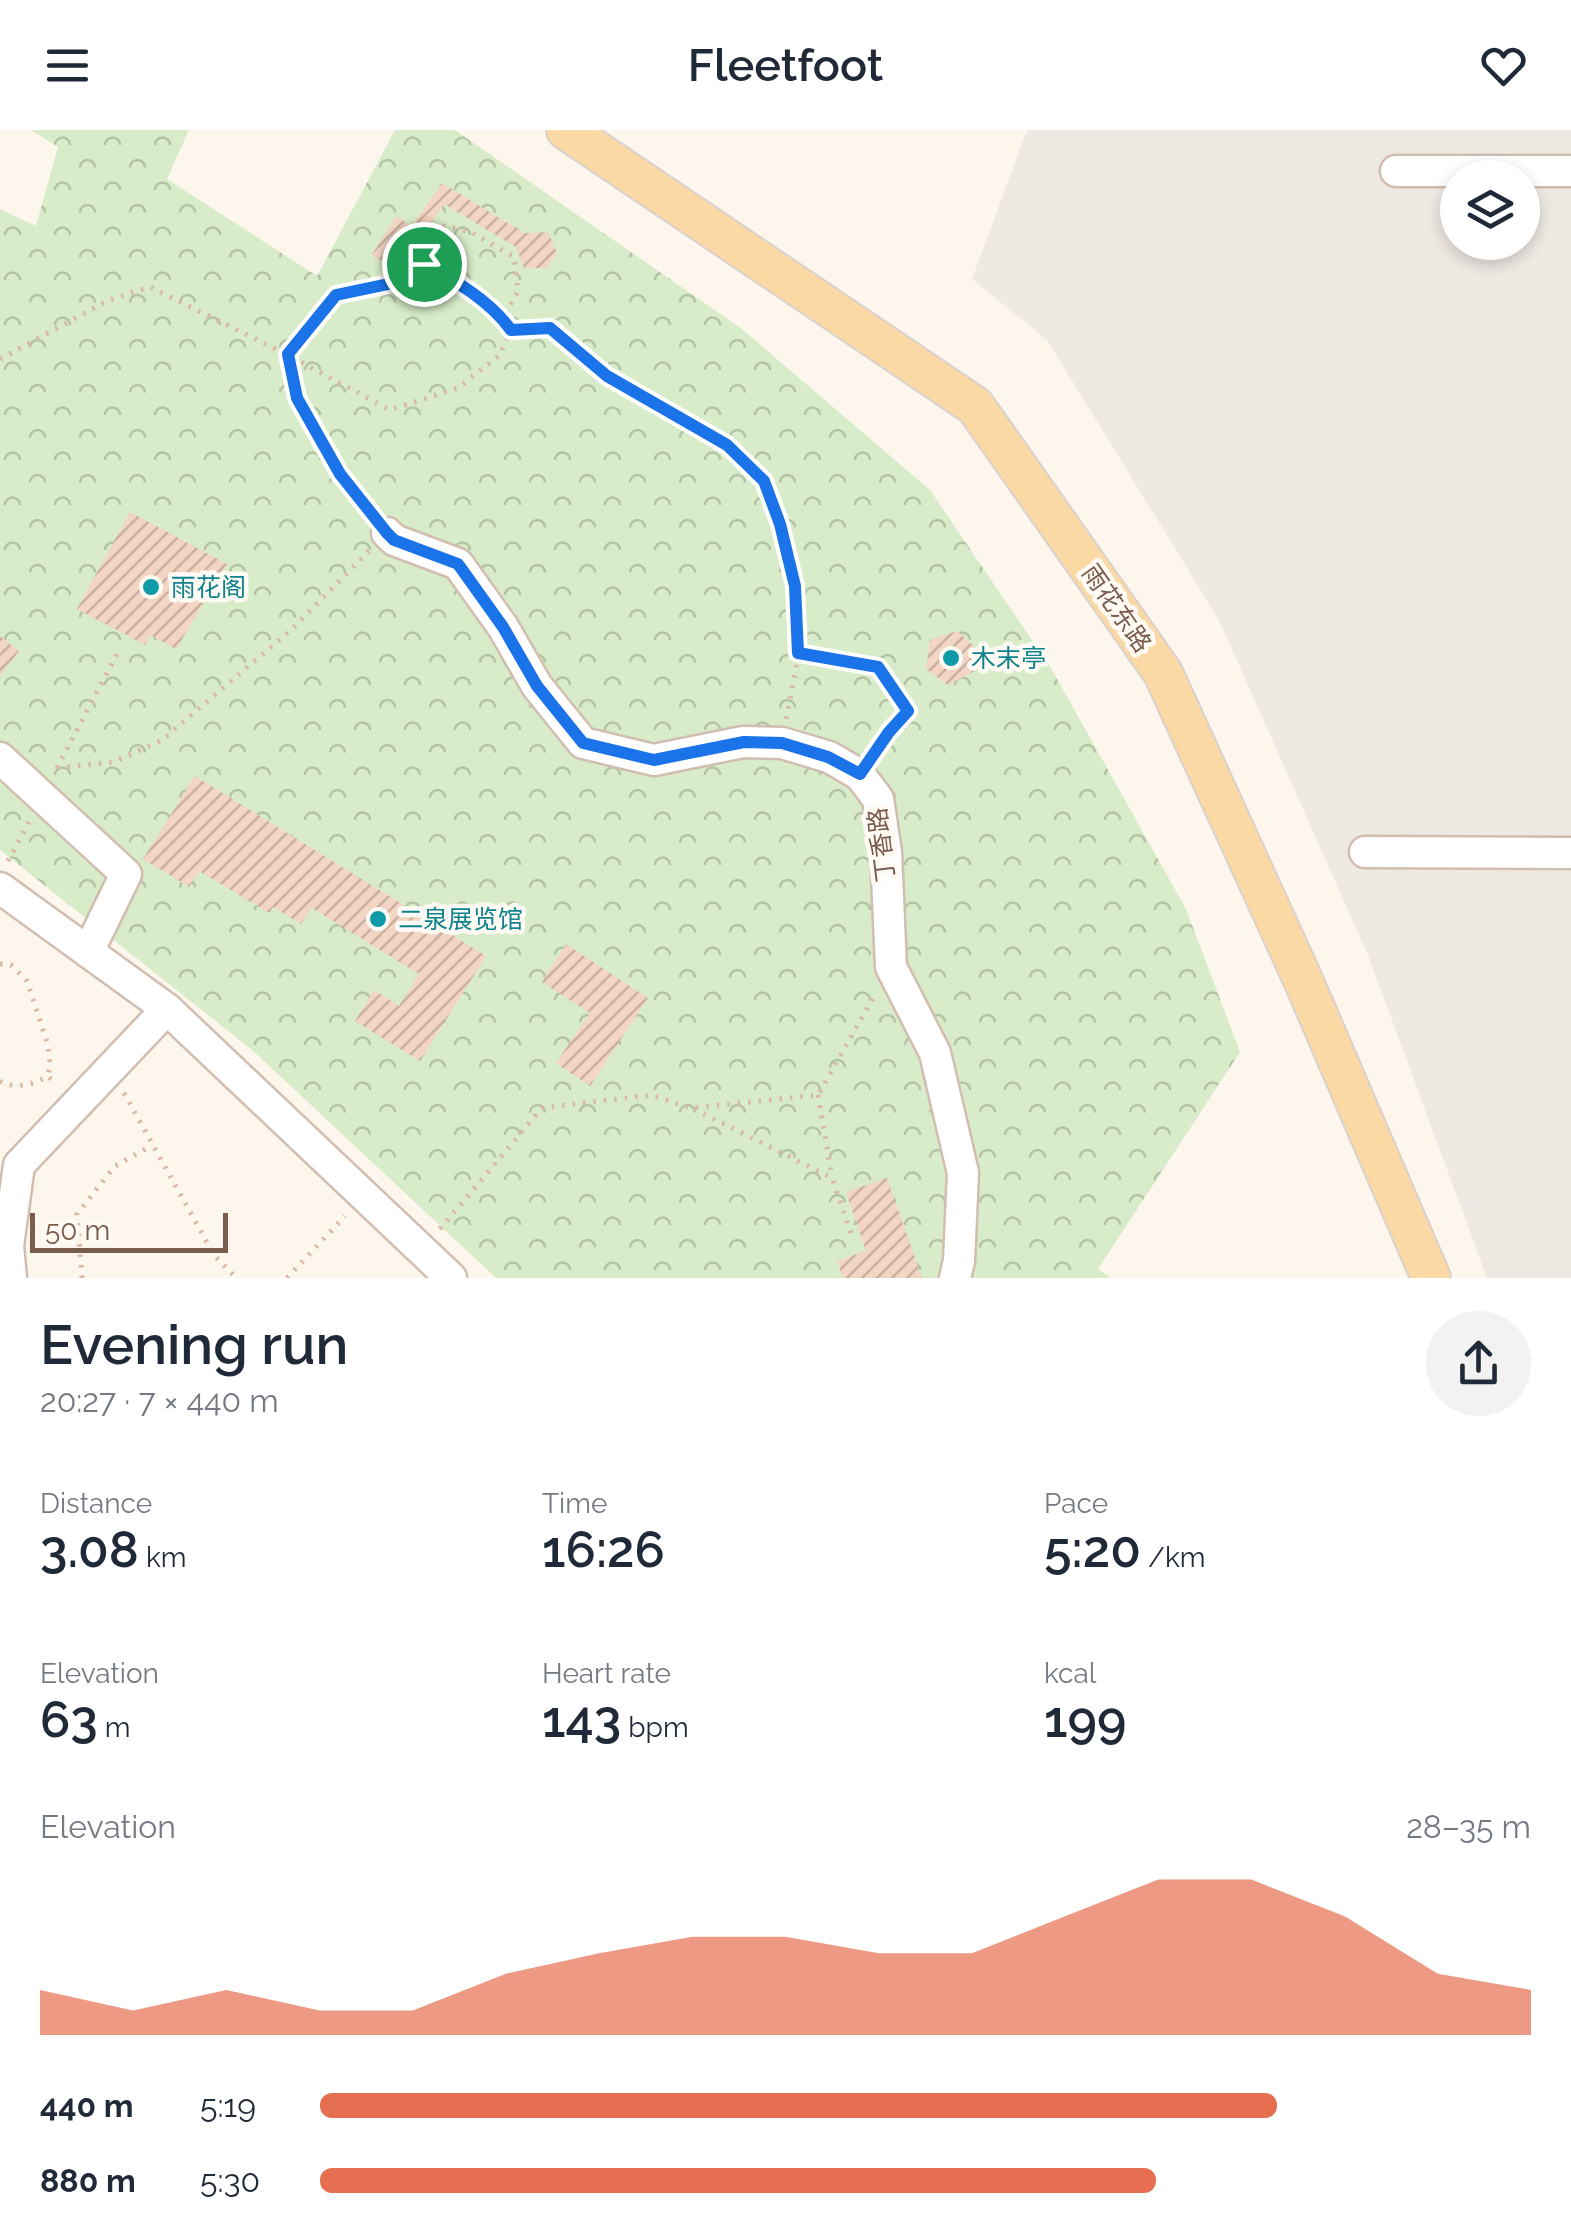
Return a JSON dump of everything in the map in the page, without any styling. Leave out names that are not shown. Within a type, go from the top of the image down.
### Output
[{"type":"main road","name":"雨花东路","points":[[566,130],[975,406],[1163,673],[1304,982],[1431,1278]]},
{"type":"street","points":[[1396,172],[1571,171]]},
{"type":"street","name":"丁香路","points":[[387,533],[394,540],[458,564],[503,627],[537,686],[583,743],[654,760],[744,742],[782,743],[828,757],[860,774],[878,799],[886,852],[891,966],[935,1053],[963,1173],[955,1278]]},
{"type":"street","points":[[0,758],[126,874],[88,952]]},
{"type":"street","points":[[1365,852],[1571,853]]},
{"type":"street","points":[[4,874],[88,952],[168,1009],[451,1278]]},
{"type":"street","points":[[11,1278],[8,1246],[18,1165],[168,1009]]},
{"type":"path","points":[[288,354],[336,295],[398,282],[424,264],[429,240],[445,226],[472,232],[514,257],[518,292],[502,318]]},
{"type":"path","points":[[424,264],[464,286],[511,330]]},
{"type":"path","points":[[0,359],[107,301],[150,287],[288,354],[390,410],[458,388],[500,355],[511,330]]},
{"type":"path","points":[[511,330],[550,328],[607,376],[727,445],[764,481],[780,524],[795,586],[798,653],[782,743]]},
{"type":"path","points":[[57,768],[114,762],[162,740],[291,630],[387,533],[340,474],[297,398],[288,354]]},
{"type":"path","points":[[4,874],[118,652]]},
{"type":"path","points":[[798,653],[878,667],[908,711],[860,774]]},
{"type":"path","points":[[0,964],[11,965],[27,981],[48,1045],[48,1076],[74,1107]]},
{"type":"path","points":[[853,1239],[832,1178],[818,1095],[891,966]]},
{"type":"path","points":[[110,1069],[214,1255],[236,1278]]},
{"type":"path","points":[[0,1081],[6,1085],[36,1083],[48,1076]]},
{"type":"path","points":[[422,1250],[542,1108],[652,1095],[691,1108],[832,1178]]},
{"type":"path","points":[[691,1108],[818,1095]]},
{"type":"path","points":[[82,1278],[77,1214],[115,1166],[151,1145]]},
{"type":"path","points":[[288,1278],[364,1195]]},
{"type":"shaded area","points":[[1027,130],[1571,130],[1571,1278],[1487,1278],[1368,955],[1219,620],[1047,340],[972,279]]},
{"type":"green space","points":[[31,130],[189,130],[167,179],[317,276],[395,130],[455,130],[742,329],[930,490],[1051,668],[1186,909],[1240,1052],[1098,1269],[1111,1278],[496,1278],[252,1050],[0,850],[0,209],[36,226],[58,147]]},
{"type":"building","points":[[442,183],[524,233],[548,232],[557,253],[547,268],[524,268],[516,247],[444,204],[399,272],[372,255],[396,216],[412,226]]},
{"type":"building","name":"雨花阁","points":[[130,512],[227,564],[176,649],[150,635],[145,645],[77,609]]},
{"type":"building","name":"木末亭","points":[[957,631],[975,647],[975,671],[948,685],[926,669],[930,640]]},
{"type":"building","points":[[0,636],[19,651],[0,676]]},
{"type":"building","name":"二泉展览馆","points":[[195,776],[486,956],[420,1061],[355,1021],[374,990],[399,1006],[419,974],[312,908],[301,924],[273,907],[269,913],[199,871],[189,887],[143,859]]},
{"type":"building","points":[[566,944],[648,998],[590,1086],[556,1063],[590,1013],[542,982]]},
{"type":"building","points":[[887,1178],[922,1278],[843,1278],[837,1261],[866,1251],[846,1192]]},
{"type":"place","name":"雨花阁","points":[[151,587]]},
{"type":"place","name":"木末亭","points":[[951,658]]},
{"type":"place","name":"二泉展览馆","points":[[378,919]]},
{"type":"route","points":[[424,264],[464,286],[511,330],[550,328],[607,376],[727,445],[764,481],[780,524],[795,586],[798,653],[878,667],[908,711],[860,774],[828,757],[782,743],[744,742],[654,760],[583,743],[537,686],[503,627],[458,564],[394,540],[387,533],[340,474],[297,398],[288,354],[336,295],[398,282],[424,264]]}]
